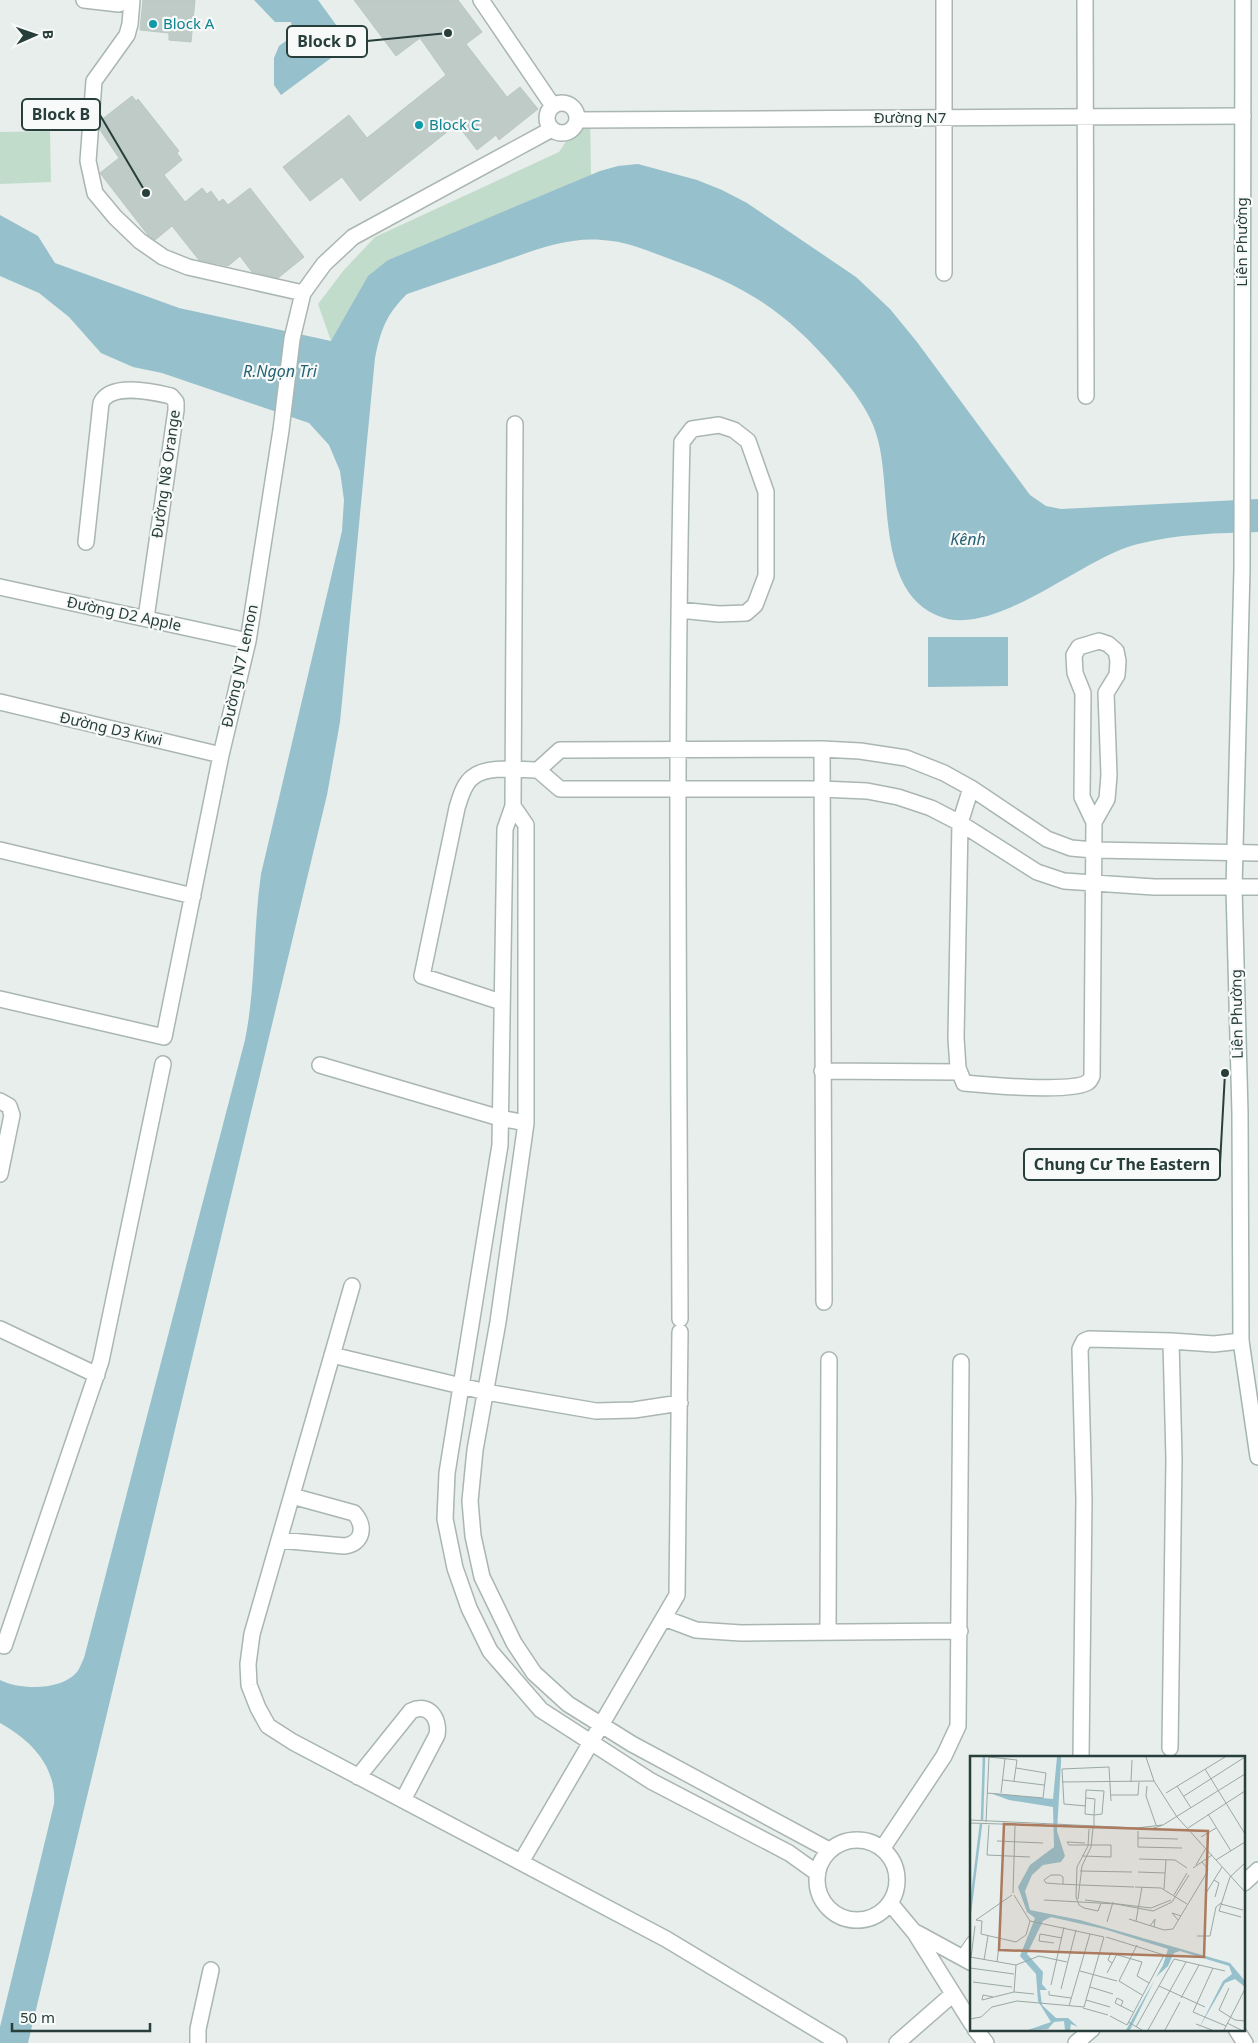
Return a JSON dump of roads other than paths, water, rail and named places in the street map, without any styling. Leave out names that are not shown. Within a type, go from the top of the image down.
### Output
[{"type":"street","points":[[84,0],[125,2],[130,24],[127,35],[94,81],[88,161],[95,193],[121,223],[140,240],[163,257],[188,267],[303,293],[324,264],[353,237],[552,129],[565,132],[573,128],[577,120],[572,106],[563,102],[553,106],[548,114],[548,120],[552,129]]},
{"type":"street","points":[[481,0],[553,106]]},
{"type":"street","points":[[944,0],[942,117],[944,273]]},
{"type":"street","points":[[1085,0],[1087,117],[1086,396]]},
{"type":"street","name":"Liên Phường","points":[[1243,0],[1242,569],[1234,888],[1240,1113],[1241,1341],[1258,1457]]},
{"type":"street","name":"Đường N7","points":[[577,120],[1242,116]]},
{"type":"street","name":"Đường N7 Lemon","points":[[0,999],[164,1037],[221,755],[248,640],[281,430],[292,339],[303,293]]},
{"type":"street","name":"Đường N8 Orange","points":[[86,542],[101,403],[104,397],[110,393],[140,390],[171,396],[176,402],[176,410],[146,618]]},
{"type":"street","points":[[515,424],[514,806],[504,829],[500,1145],[447,1473],[445,1519],[455,1568],[469,1608],[490,1651],[513,1680],[541,1710],[651,1780],[789,1853],[817,1873]]},
{"type":"street","points":[[521,1862],[677,1595],[679,1580],[680,1402],[678,790],[680,749],[679,610],[682,442],[692,429],[719,426],[734,430],[748,441],[766,492],[766,576],[755,605],[746,613],[719,614],[679,610]]},
{"type":"street","name":"Đường D2 Apple","points":[[0,587],[248,640]]},
{"type":"street","points":[[971,788],[960,823],[956,1038],[959,1072],[964,1083],[1005,1088],[1081,1085],[1089,1082],[1092,1076],[1094,822],[1107,798],[1106,693],[1117,675],[1118,661],[1116,651],[1108,644],[1099,642],[1079,647],[1074,655],[1075,673],[1083,694],[1082,797],[1094,822]]},
{"type":"street","name":"Đường D3 Kiwi","points":[[0,702],[221,755]]},
{"type":"street","points":[[538,770],[560,750],[822,749],[860,751],[906,758],[944,773],[971,788],[1048,839],[1071,848],[1258,853]]},
{"type":"street","points":[[822,749],[824,1302]]},
{"type":"street","points":[[502,1002],[422,976],[452,825],[463,791],[472,777],[485,771],[538,770],[560,789],[821,789],[867,791],[898,797],[931,808],[960,823],[1037,872],[1064,881],[1094,884],[1258,887]]},
{"type":"street","points":[[514,806],[526,825],[526,1123],[503,1294],[475,1450],[470,1501],[473,1536],[482,1577],[514,1643],[534,1673],[568,1704],[632,1744],[829,1850]]},
{"type":"street","points":[[0,850],[193,896]]},
{"type":"street","points":[[0,1644],[4,1646],[97,1375],[163,1064]]},
{"type":"street","points":[[320,1065],[500,1118],[526,1123]]},
{"type":"street","points":[[822,1071],[959,1072]]},
{"type":"street","points":[[0,1101],[9,1106],[12,1115],[0,1174]]},
{"type":"street","points":[[352,1286],[252,1634],[248,1664],[249,1685],[258,1708],[268,1726],[293,1742],[358,1777],[666,1939],[838,2043]]},
{"type":"street","points":[[0,1329],[97,1375]]},
{"type":"street","points":[[1080,1756],[1084,1500],[1080,1349],[1084,1341],[1089,1339],[1214,1344],[1241,1341]]},
{"type":"street","points":[[1170,1748],[1174,1459],[1171,1341]]},
{"type":"street","points":[[332,1355],[486,1392],[596,1411],[634,1410],[680,1402]]},
{"type":"street","points":[[828,1632],[829,1360]]},
{"type":"street","points":[[882,1849],[944,1756],[958,1726],[961,1362]]},
{"type":"street","points":[[279,1540],[344,1546],[353,1545],[358,1541],[361,1529],[360,1520],[354,1514],[292,1496]]},
{"type":"street","points":[[664,1618],[696,1630],[741,1633],[960,1631]]},
{"type":"street","points":[[358,1777],[411,1711],[425,1708],[436,1717],[437,1735],[403,1800]]},
{"type":"street","points":[[852,1840],[866,1841],[882,1849],[894,1865],[896,1877],[895,1891],[890,1903],[880,1913],[868,1918],[854,1920],[841,1917],[830,1910],[822,1899],[817,1886],[817,1873],[821,1861],[829,1850],[840,1843],[852,1840]]},
{"type":"street","points":[[1246,1881],[1258,1870]]},
{"type":"street","points":[[890,1903],[915,1932],[970,2021]]},
{"type":"street","points":[[915,1932],[966,1960]]},
{"type":"street","points":[[198,2043],[198,2029],[211,1970]]},
{"type":"street","points":[[897,2043],[953,1994]]},
{"type":"street","points":[[976,2030],[986,2043]]},
{"type":"street","points":[[1076,2043],[1091,2030]]},
{"type":"street","points":[[1237,2030],[1245,2043]]},
{"type":"lane","points":[[966,1960],[970,1947]]},
{"type":"water","points":[[254,0],[318,0],[350,44],[281,95],[274,85],[274,58],[279,46],[294,35],[291,22],[275,22]]},
{"type":"water","name":"Kênh","points":[[638,164],[697,180],[722,190],[747,203],[856,277],[890,309],[917,342],[1030,495],[1046,506],[1061,509],[1258,499],[1258,532],[1183,536],[1138,544],[1091,564],[1010,608],[983,617],[958,620],[936,615],[917,602],[904,584],[895,562],[890,537],[878,440],[867,412],[836,370],[799,331],[762,302],[742,290],[697,269],[637,247],[620,242],[589,240],[563,243],[538,249],[407,294],[394,309],[385,323],[375,358],[340,722],[327,795],[28,2043],[0,2043],[0,2027],[54,1804],[54,1791],[51,1778],[40,1756],[32,1746],[0,1723],[0,1680],[18,1686],[51,1686],[70,1678],[77,1672],[84,1658],[245,1040],[251,999],[261,874],[342,531],[344,500],[340,471],[329,445],[309,423],[162,373],[133,367],[101,353],[69,317],[39,293],[0,276],[0,215],[38,236],[55,263],[179,308],[331,341],[368,276],[388,260],[600,171],[618,166]]},
{"type":"water","points":[[928,637],[1008,637],[1008,686],[928,687]]},
{"type":"place","name":"Block A","points":[[153,24]]},
{"type":"place","name":"Block D","points":[[448,33]]},
{"type":"place","name":"Block C","points":[[419,125]]},
{"type":"place","name":"Block B","points":[[146,193]]},
{"type":"place","name":"Chung Cư The Eastern","points":[[1225,1073]]},
{"type":"water label","name":"R.Ngọn Tri","points":[[280,371]]}]
